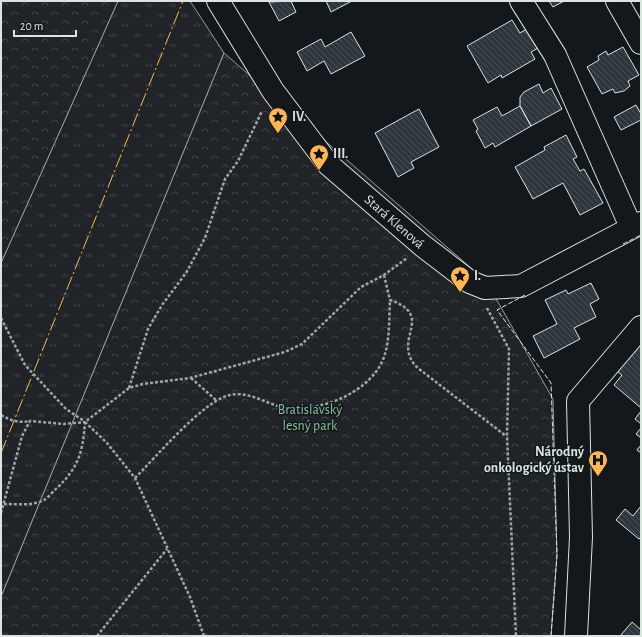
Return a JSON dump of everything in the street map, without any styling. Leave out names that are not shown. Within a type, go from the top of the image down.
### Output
[{"type":"street","name":"Stará Klenová","points":[[218,1],[273,91],[329,165],[423,246],[470,282],[486,288],[521,286],[636,225]]},
{"type":"street","points":[[522,1],[555,55],[636,225]]},
{"type":"street","points":[[617,1],[641,43]]},
{"type":"street","points":[[576,636],[582,537],[578,401],[641,327]]},
{"type":"path","points":[[129,388],[148,329],[162,305],[186,273],[205,238],[225,179],[238,161],[273,91]]},
{"type":"path","points":[[1,415],[8,420],[19,423],[30,421],[64,424],[85,422],[129,388],[143,384],[190,378],[285,352],[302,344],[361,287],[384,275],[423,246]]},
{"type":"path","points":[[135,478],[193,420],[216,400],[229,395],[246,394],[282,406],[305,407],[318,405],[356,390],[372,378],[384,356],[390,300],[384,275]]},
{"type":"path","points":[[486,288],[485,306],[509,350],[507,436],[516,636]]},
{"type":"path","points":[[390,300],[406,307],[412,316],[408,350],[415,364],[507,436]]},
{"type":"path","points":[[1,318],[25,365],[66,409],[85,422],[107,443],[135,478],[190,597],[204,636]]},
{"type":"path","points":[[190,378],[216,400]]},
{"type":"path","points":[[1,513],[22,436],[30,421]]},
{"type":"path","points":[[4,504],[32,503],[44,500],[72,473],[79,460],[83,447],[85,422]]},
{"type":"path","points":[[97,636],[168,549]]},
{"type":"green space","points":[[1,1],[118,1],[1,263]]},
{"type":"green space","points":[[118,1],[190,1],[224,53],[1,597],[1,263]]},
{"type":"green space","name":"Bratislavský lesný park","points":[[224,53],[486,281],[553,399],[557,555],[551,636],[1,636],[1,597]]},
{"type":"building","points":[[291,1],[296,12],[279,21],[269,2]]},
{"type":"building","points":[[326,1],[352,1],[331,12]]},
{"type":"building","points":[[549,1],[564,1],[553,7]]},
{"type":"building","points":[[512,20],[520,33],[527,29],[538,48],[531,52],[535,59],[502,78],[501,75],[488,83],[467,46]]},
{"type":"building","points":[[351,32],[365,56],[331,74],[324,61],[307,71],[297,52],[321,39],[325,47]]},
{"type":"building","points":[[623,47],[639,75],[628,81],[630,86],[624,91],[615,93],[613,89],[602,94],[587,67],[599,60],[598,56],[606,51],[608,55]]},
{"type":"building","points":[[539,84],[543,93],[551,88],[562,109],[531,126],[520,106],[520,97],[524,92]]},
{"type":"building","points":[[636,105],[641,114],[641,120],[621,130],[614,117]]},
{"type":"building","points":[[520,106],[531,126],[495,147],[493,143],[485,148],[476,131],[478,129],[473,120],[497,107],[502,116]]},
{"type":"building","points":[[419,109],[439,147],[411,162],[414,168],[398,177],[375,133]]},
{"type":"building","points":[[566,135],[577,157],[573,159],[580,171],[584,169],[603,203],[580,215],[563,183],[533,199],[515,167],[545,150],[544,147]]},
{"type":"building","points":[[591,283],[599,299],[590,304],[596,317],[574,328],[580,339],[544,358],[533,336],[557,324],[545,300],[566,290],[568,294]]},
{"type":"building","points":[[640,344],[641,408],[614,385],[622,375],[617,371]]},
{"type":"building","points":[[641,411],[641,424],[635,419]]},
{"type":"building","points":[[641,428],[641,438],[636,434]]},
{"type":"building","points":[[641,445],[641,453],[637,450]]},
{"type":"building","points":[[641,506],[641,537],[639,539],[616,520],[625,509],[633,516]]},
{"type":"building","points":[[632,622],[641,630],[641,636],[620,636]]},
{"type":"fence","points":[[623,244],[641,235]]},
{"type":"fence","points":[[525,295],[497,310],[551,383],[557,555],[551,636]]},
{"type":"power","points":[[1,453],[183,1]]},
{"type":"place","name":"IV.","points":[[278,134]]},
{"type":"place","name":"III.","points":[[319,171]]},
{"type":"place","name":"I.","points":[[460,293]]},
{"type":"place","name":"Národný onkologický ústav","points":[[598,477]]}]
